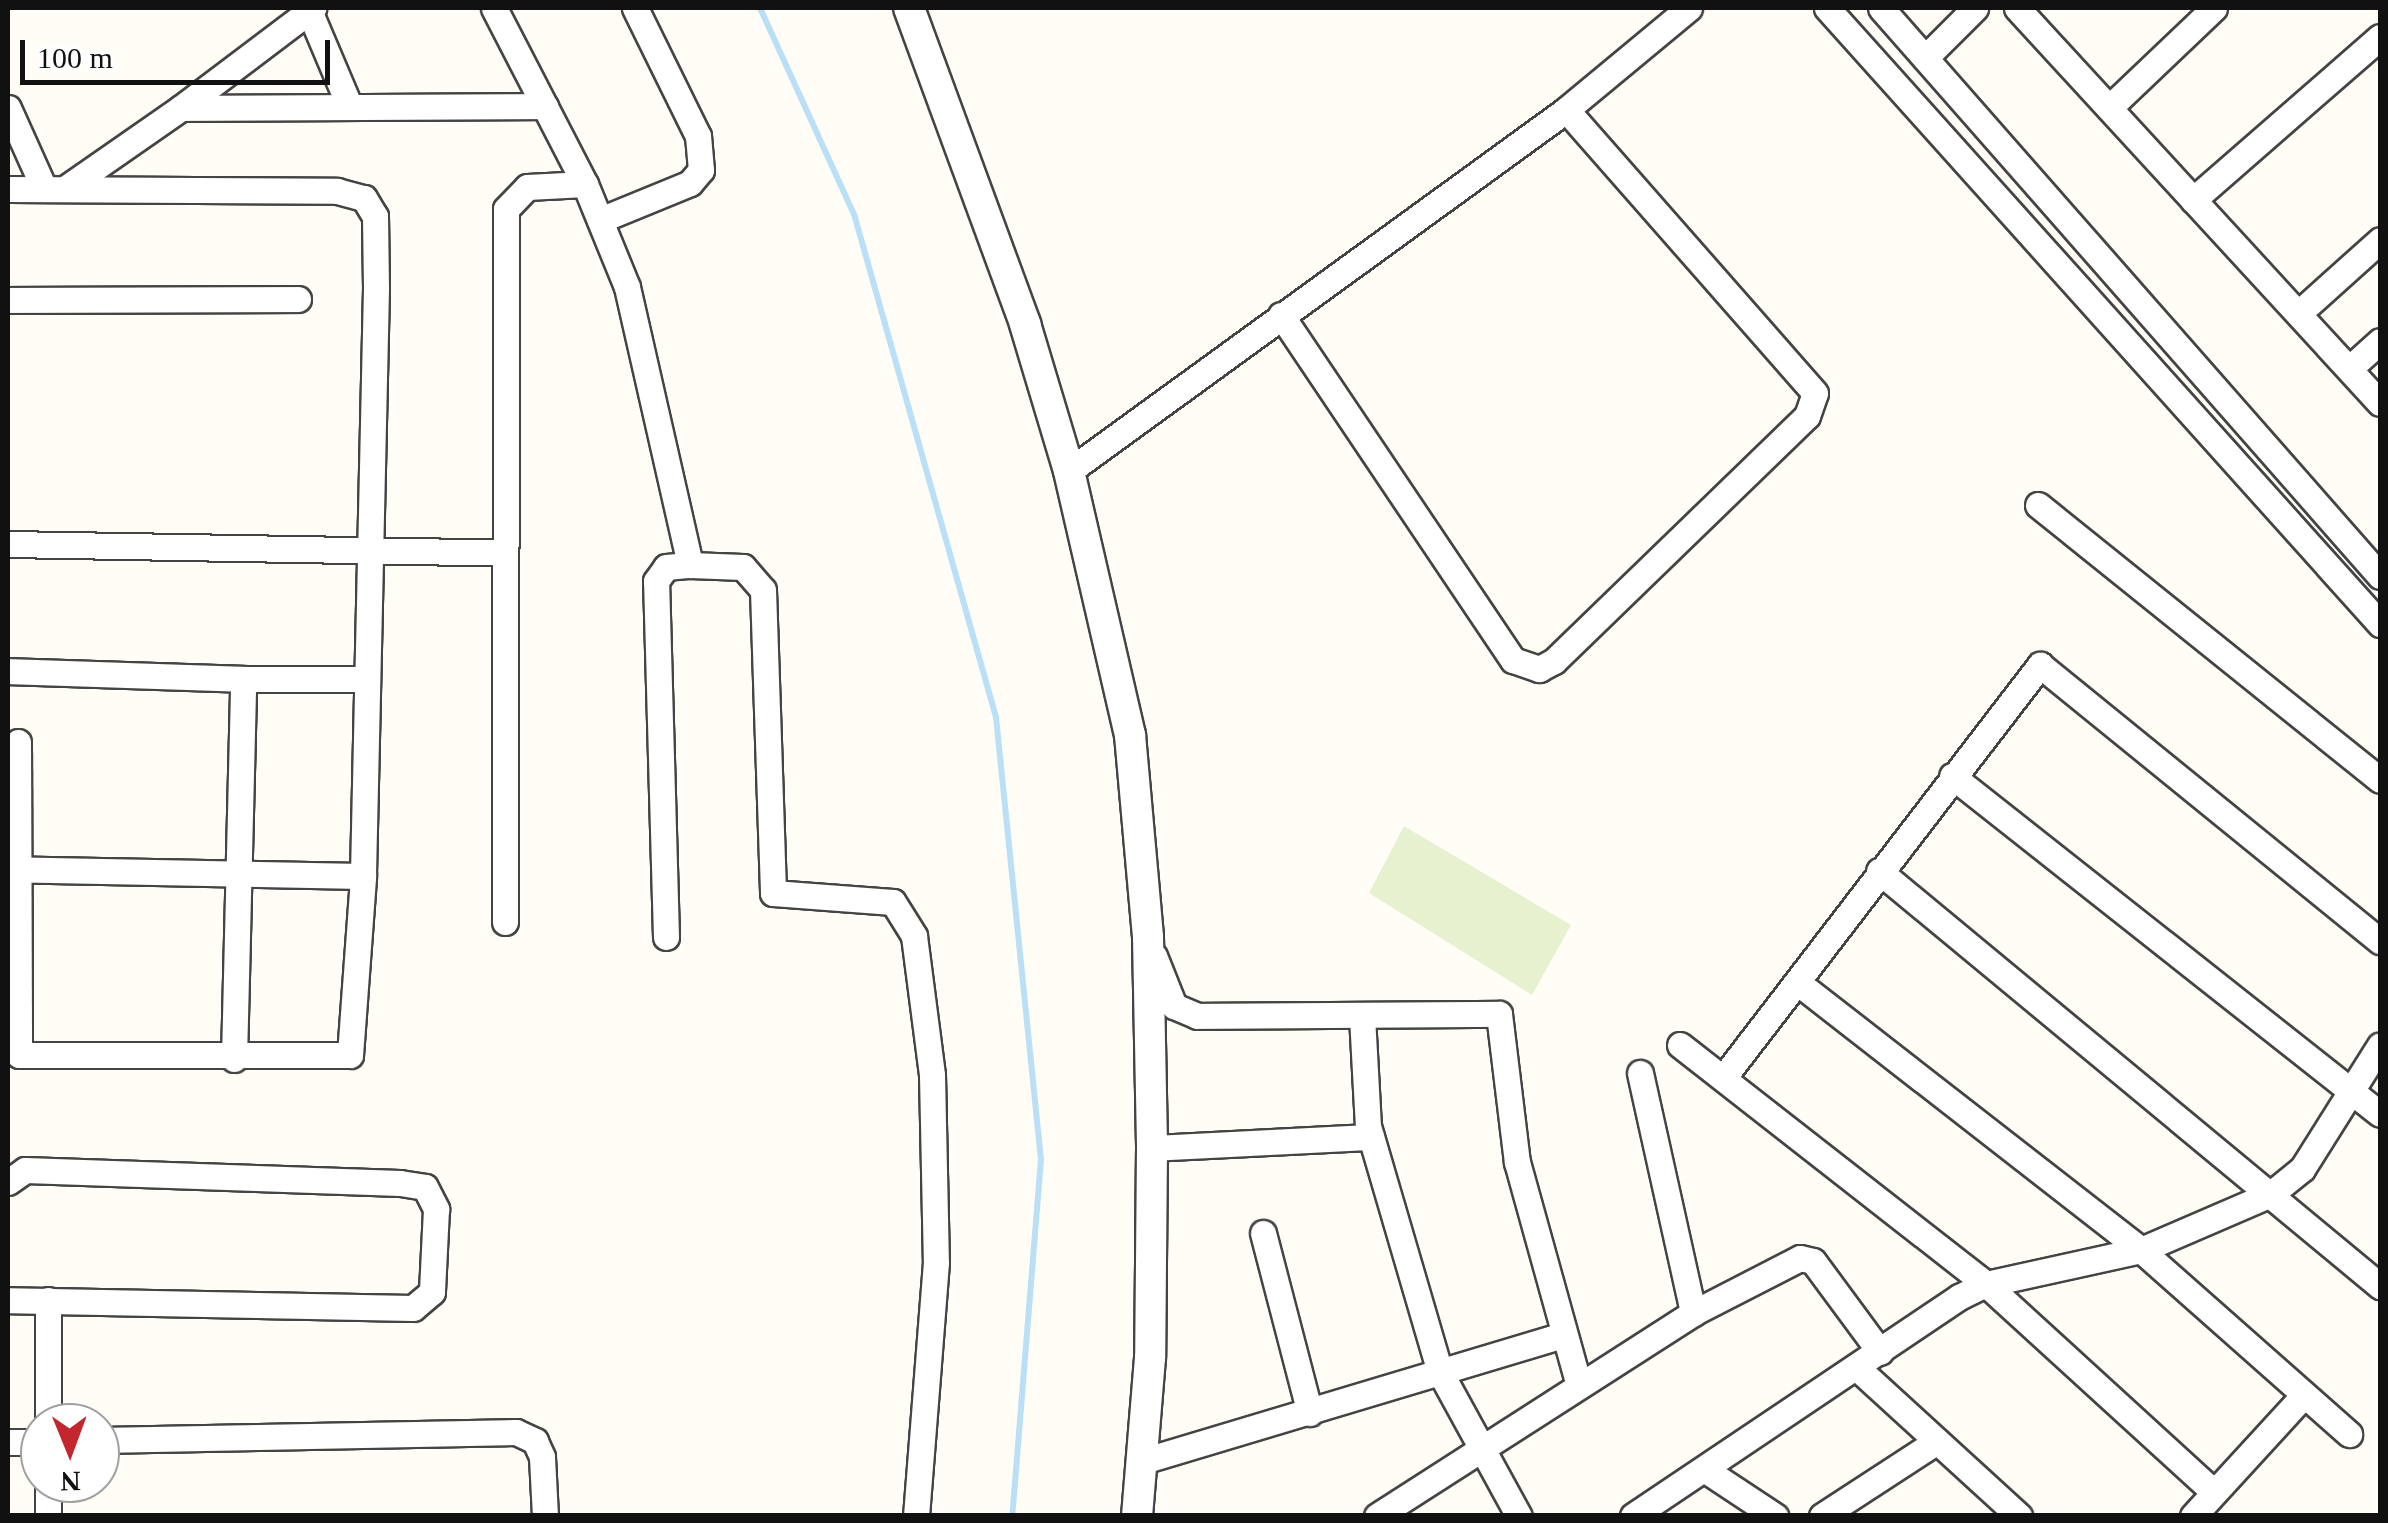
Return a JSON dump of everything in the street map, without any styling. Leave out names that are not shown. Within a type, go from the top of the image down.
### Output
[{"type":"street","points":[[55,188],[180,108],[310,8],[349,105]]},
{"type":"street","points":[[494,8],[600,220],[653,382],[690,565]]},
{"type":"street","points":[[600,220],[690,183],[701,170],[698,136],[635,8]]},
{"type":"street","points":[[909,8],[1025,324],[1069,471],[1120,674],[1148,936],[1152,1148],[1143,1461],[1137,1516]]},
{"type":"street","points":[[1069,471],[1566,110],[1689,8]]},
{"type":"street","points":[[1827,8],[2380,624]]},
{"type":"street","points":[[1881,8],[2380,576]]},
{"type":"street","points":[[1925,58],[1975,8]]},
{"type":"street","points":[[2018,8],[2193,200],[2301,311],[2380,403]]},
{"type":"street","points":[[2109,108],[2214,8]]},
{"type":"street","points":[[2193,200],[2380,37]]},
{"type":"street","points":[[180,108],[545,106]]},
{"type":"street","points":[[8,108],[55,188]]},
{"type":"street","points":[[1281,315],[1513,660],[1539,669],[1554,662],[1807,416],[1815,392],[1566,110]]},
{"type":"street","points":[[505,922],[506,209],[527,187],[585,184]]},
{"type":"street","points":[[8,189],[337,191],[364,198],[375,216],[362,876],[350,1054],[234,1059],[19,1055],[10,1028],[11,869],[18,742]]},
{"type":"street","points":[[2301,311],[2380,240]]},
{"type":"street","points":[[8,300],[298,298]]},
{"type":"street","points":[[2350,368],[2380,341]]},
{"type":"street","points":[[2038,505],[2380,780]]},
{"type":"street","points":[[8,544],[505,554]]},
{"type":"street","points":[[666,938],[656,580],[666,568],[743,568],[763,590],[774,894],[893,902],[914,936],[932,1075],[936,1262],[916,1516]]},
{"type":"street","points":[[1723,1078],[2028,671],[2045,666],[2380,942]]},
{"type":"street","points":[[8,671],[366,679]]},
{"type":"street","points":[[234,1059],[243,679]]},
{"type":"street","points":[[1952,776],[2380,1114]]},
{"type":"street","points":[[11,869],[362,876]]},
{"type":"street","points":[[1879,871],[2380,1286]]},
{"type":"street","points":[[1148,936],[1168,996],[1184,1013],[1362,1016],[1478,1008],[1498,1014],[1517,1162],[1578,1386]]},
{"type":"street","points":[[1797,982],[2141,1250],[2350,1434]]},
{"type":"street","points":[[1362,1016],[1372,1137],[1440,1372],[1519,1516]]},
{"type":"street","points":[[1680,1045],[1986,1284],[2214,1492]]},
{"type":"street","points":[[1633,1516],[1707,1471],[1986,1284],[2141,1250],[2271,1194],[2302,1169],[2354,1096],[2380,1045]]},
{"type":"street","points":[[1640,1073],[1693,1313]]},
{"type":"street","points":[[1152,1148],[1372,1137]]},
{"type":"street","points":[[8,1182],[25,1170],[400,1183],[434,1196],[432,1292],[413,1308],[8,1300]]},
{"type":"street","points":[[1263,1232],[1310,1413]]},
{"type":"street","points":[[1377,1516],[1693,1313],[1778,1267],[1814,1261],[1880,1352]]},
{"type":"street","points":[[48,1300],[48,1403]]},
{"type":"street","points":[[1143,1461],[1563,1335]]},
{"type":"street","points":[[1856,1368],[2019,1516]]},
{"type":"street","points":[[2193,1516],[2304,1395]]},
{"type":"street","points":[[120,1440],[516,1432],[535,1441],[542,1457],[545,1516]]},
{"type":"street","points":[[1822,1516],[1937,1441]]},
{"type":"street","points":[[1707,1471],[1775,1516]]},
{"type":"green space","points":[[1404,826],[1571,925],[1532,995],[1369,893]]},
{"type":"waterway","points":[[760,8],[854,214],[996,717],[1041,1159],[1012,1516]]}]
